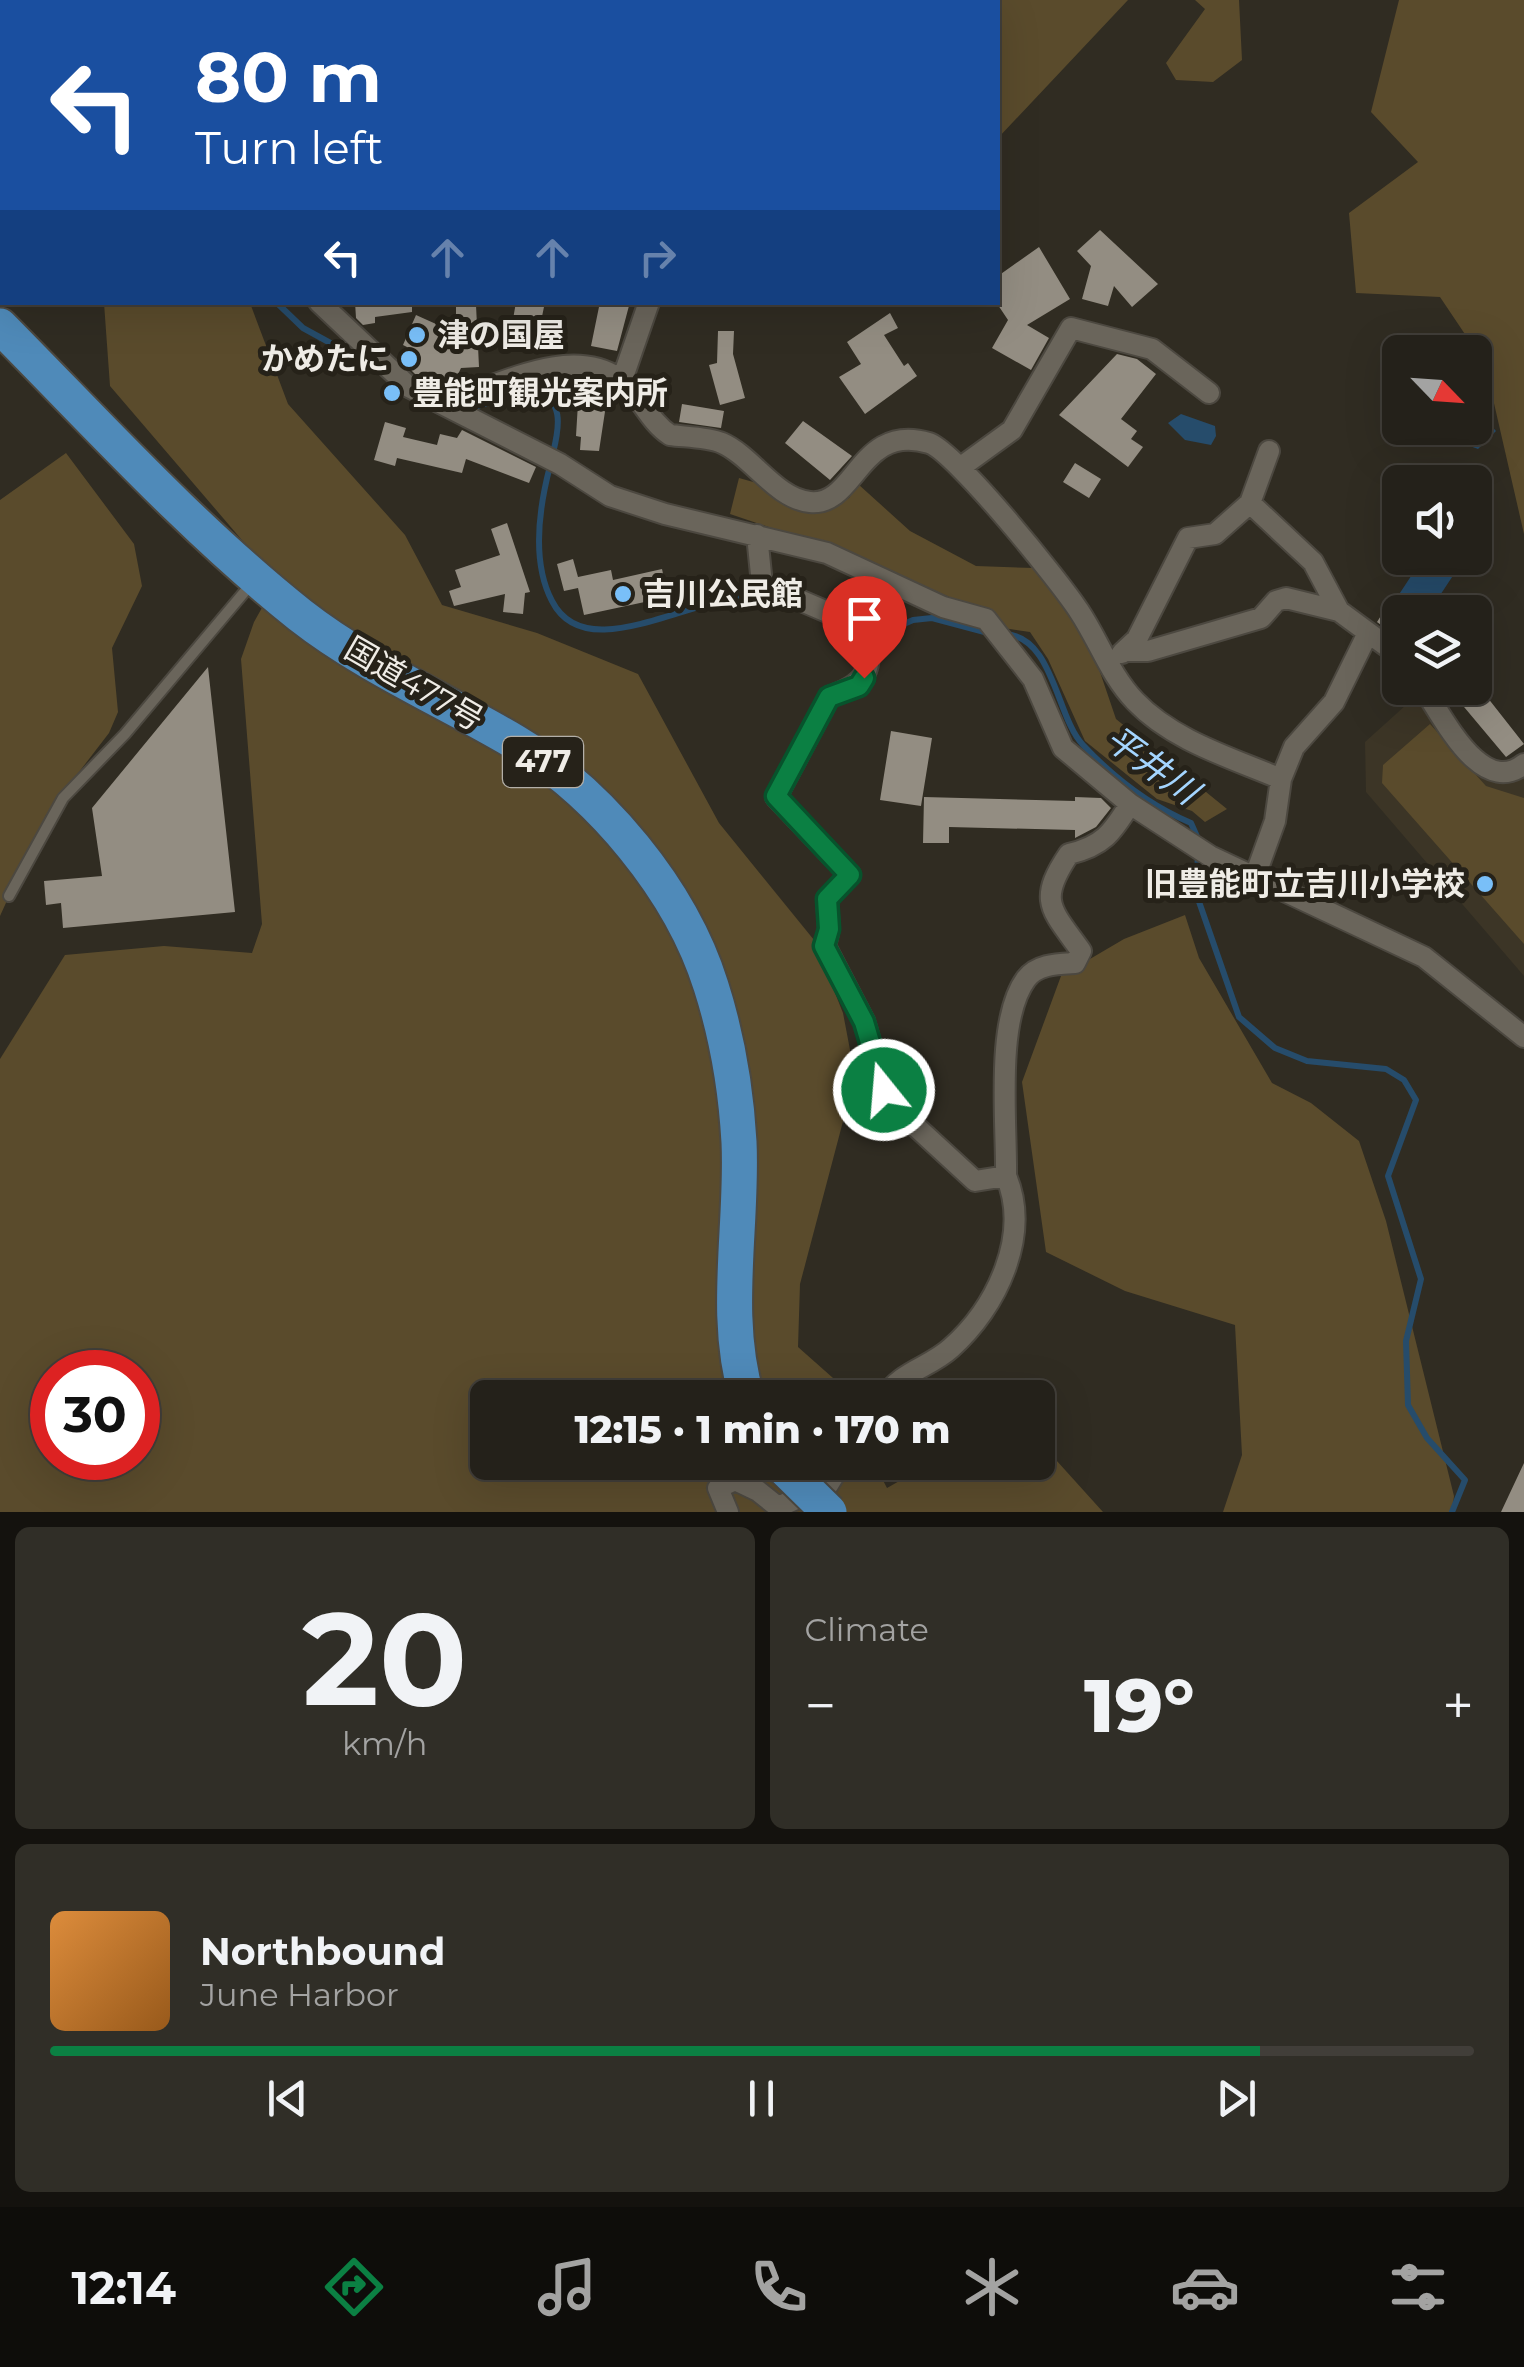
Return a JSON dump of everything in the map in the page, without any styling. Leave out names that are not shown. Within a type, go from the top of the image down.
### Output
[{"type":"highway","name":"国道477号","points":[[0,326],[256,579],[358,654],[518,744],[568,780],[634,850],[673,905],[710,982],[730,1063],[739,1144],[736,1361],[742,1380]]},
{"type":"highway","points":[[796,1480],[829,1512]]},
{"type":"street","points":[[322,305],[409,388],[560,464],[610,496],[828,553],[942,607],[986,619],[1034,679],[1063,748],[1130,804],[1184,842],[1254,879],[1424,957],[1524,1036]]},
{"type":"street","points":[[622,380],[647,305]]},
{"type":"street","points":[[962,467],[1012,430],[1071,328],[1152,349],[1209,393]]},
{"type":"street","points":[[441,403],[486,391],[520,375],[570,365],[599,368],[622,380],[670,435],[722,442],[793,496],[812,503],[832,496],[875,448],[890,440],[931,443],[962,467],[1079,611],[1105,662],[1136,702],[1176,734],[1281,779]]},
{"type":"street","points":[[1105,662],[1137,640],[1188,538],[1215,534],[1250,502],[1269,451]]},
{"type":"street","points":[[1250,502],[1313,562],[1339,611],[1382,644]]},
{"type":"street","points":[[756,535],[762,584],[868,639],[859,686],[829,697],[776,796],[850,875],[827,899],[829,929],[824,946],[864,1022],[884,1090],[899,1111],[976,1181],[1006,1176]]},
{"type":"street","points":[[1126,651],[1148,650],[1260,618],[1276,601],[1286,598],[1339,611]]},
{"type":"street","points":[[1254,879],[1275,821],[1281,779],[1294,747],[1334,702],[1368,635]]},
{"type":"street","points":[[1436,705],[1480,765],[1514,772],[1524,764]]},
{"type":"street","points":[[896,1380],[950,1348],[994,1293],[1012,1249],[1016,1200],[1006,1176],[1009,1012],[1027,976],[1048,964],[1075,963],[1081,951],[1049,907],[1049,883],[1069,854],[1097,847],[1109,837],[1130,804]]},
{"type":"street","points":[[728,1512],[718,1488],[735,1480],[778,1508],[828,1486],[832,1480]]},
{"type":"lane","points":[[9,896],[63,798],[125,734],[256,579]]},
{"type":"shaded area","points":[[1000,0],[1128,0],[1000,136]]},
{"type":"shaded area","points":[[1195,0],[1239,0],[1242,60],[1213,82],[1176,80],[1166,63],[1205,9]]},
{"type":"shaded area","points":[[1399,0],[1524,0],[1524,534],[1492,395],[1492,335],[1466,335],[1440,297],[1356,293],[1349,213],[1418,162],[1371,112]]},
{"type":"shaded area","points":[[104,305],[251,305],[288,404],[405,535],[442,605],[537,633],[638,674],[719,823],[814,940],[843,1013],[855,1076],[800,1284],[798,1347],[834,1380],[470,1380],[470,1480],[883,1480],[887,1488],[901,1480],[1055,1480],[1055,1459],[1103,1512],[0,1512],[0,1059],[65,955],[164,946],[252,953],[262,924],[241,659],[254,622],[277,581],[110,386]]},
{"type":"shaded area","points":[[66,453],[134,544],[142,586],[112,648],[118,712],[109,733],[46,815],[0,916],[0,500]]},
{"type":"shaded area","points":[[739,478],[771,487],[809,514],[849,498],[858,484],[910,531],[976,566],[1034,568],[1064,603],[1100,672],[1116,719],[1227,809],[1205,822],[1192,811],[1157,799],[1085,741],[1048,659],[1030,632],[1003,628],[992,616],[904,577],[898,579],[842,552],[730,514]]},
{"type":"shaded area","name":"旧豊能町立吉川小学校","points":[[1406,705],[1423,705],[1473,772],[1495,780],[1524,771],[1524,976],[1366,792],[1365,742]]},
{"type":"shaded area","name":"旧豊能町立吉川小学校","points":[[1430,724],[1486,786],[1524,798],[1524,944],[1382,783],[1383,765]]},
{"type":"shaded area","points":[[1185,915],[1199,958],[1272,1083],[1311,1103],[1359,1141],[1386,1221],[1454,1496],[1452,1512],[1223,1512],[1242,1455],[1235,1325],[1125,1291],[1046,1252],[1022,1082],[1061,976],[1124,939]]},
{"type":"water","points":[[1181,414],[1215,426],[1216,436],[1211,445],[1185,440],[1168,423]]},
{"type":"water","points":[[1412,575],[1453,575],[1440,595],[1399,595]]},
{"type":"building","points":[[1100,230],[1158,284],[1132,307],[1114,286],[1108,306],[1082,299],[1091,266],[1077,251]]},
{"type":"building","points":[[1039,247],[1070,299],[1027,325],[1049,338],[1031,370],[992,348],[1008,320],[998,305],[1000,275]]},
{"type":"building","points":[[355,305],[412,305],[412,312],[375,317],[375,323],[363,325],[356,318]]},
{"type":"building","points":[[456,305],[476,305],[479,367],[461,368],[453,385],[442,388],[417,376],[401,360],[407,347],[403,345],[416,315],[456,333]]},
{"type":"building","points":[[515,305],[544,305],[538,336],[511,331]]},
{"type":"building","points":[[599,305],[629,305],[617,351],[591,346]]},
{"type":"building","points":[[890,313],[898,328],[884,335],[904,366],[908,363],[917,376],[865,414],[839,377],[861,364],[847,342]]},
{"type":"building","points":[[718,331],[734,331],[733,354],[745,398],[720,405],[709,365],[717,363]]},
{"type":"building","points":[[1117,354],[1137,359],[1156,374],[1121,419],[1137,431],[1131,439],[1143,447],[1128,467],[1059,415]]},
{"type":"building","points":[[578,403],[606,405],[599,451],[580,450],[581,437],[576,436]]},
{"type":"building","points":[[682,404],[724,411],[721,428],[679,422]]},
{"type":"building","points":[[803,421],[852,456],[830,480],[785,443]]},
{"type":"building","points":[[385,422],[406,428],[403,437],[437,445],[440,434],[457,438],[462,430],[536,467],[529,483],[466,459],[462,473],[397,458],[395,466],[374,460]]},
{"type":"building","points":[[1075,463],[1101,479],[1089,498],[1063,482]]},
{"type":"building","points":[[507,523],[530,592],[525,593],[523,614],[503,612],[505,594],[454,606],[449,591],[461,587],[455,570],[500,555],[491,529]]},
{"type":"building","name":"吉川公民館","points":[[573,559],[578,577],[611,570],[613,580],[662,569],[668,597],[584,615],[578,588],[564,591],[557,564]]},
{"type":"building","points":[[208,667],[235,912],[63,928],[61,903],[46,905],[44,881],[102,876],[92,808]]},
{"type":"building","points":[[1492,703],[1524,744],[1506,757],[1462,705]]},
{"type":"building","points":[[891,731],[932,738],[921,806],[880,800]]},
{"type":"building","points":[[924,797],[1075,801],[1075,797],[1101,798],[1111,808],[1096,827],[1075,838],[1075,830],[949,827],[949,843],[923,843]]},
{"type":"building","points":[[1524,1463],[1524,1512],[1501,1512]]},
{"type":"waterway","name":"平井川","points":[[279,305],[303,328],[345,351]]},
{"type":"waterway","name":"平井川","points":[[478,406],[533,388],[543,393],[557,414],[553,453]]},
{"type":"waterway","name":"平井川","points":[[550,466],[540,517],[541,569],[552,601],[569,621],[593,629],[621,628],[716,602],[772,598]]},
{"type":"waterway","name":"平井川","points":[[872,638],[913,620],[932,618],[992,634]]},
{"type":"waterway","name":"平井川","points":[[1004,634],[1021,638],[1034,648],[1083,745],[1133,790],[1191,823],[1199,841]]},
{"type":"waterway","name":"平井川","points":[[1198,854],[1196,893],[1239,1017],[1275,1048],[1307,1061],[1386,1069],[1404,1080],[1416,1100],[1388,1176],[1421,1279],[1406,1341],[1408,1405],[1427,1438],[1465,1480],[1452,1512]]},
{"type":"place","name":"津の国屋","points":[[417,335]]},
{"type":"place","name":"かめたに","points":[[409,359]]},
{"type":"place","name":"豊能町観光案内所","points":[[392,393]]},
{"type":"place","name":"吉川公民館","points":[[623,594]]},
{"type":"place","name":"旧豊能町立吉川小学校","points":[[1485,884]]},
{"type":"route","points":[[864,678],[859,686],[829,697],[776,796],[850,875],[827,899],[829,929],[824,946],[864,1022],[884,1090]]}]
